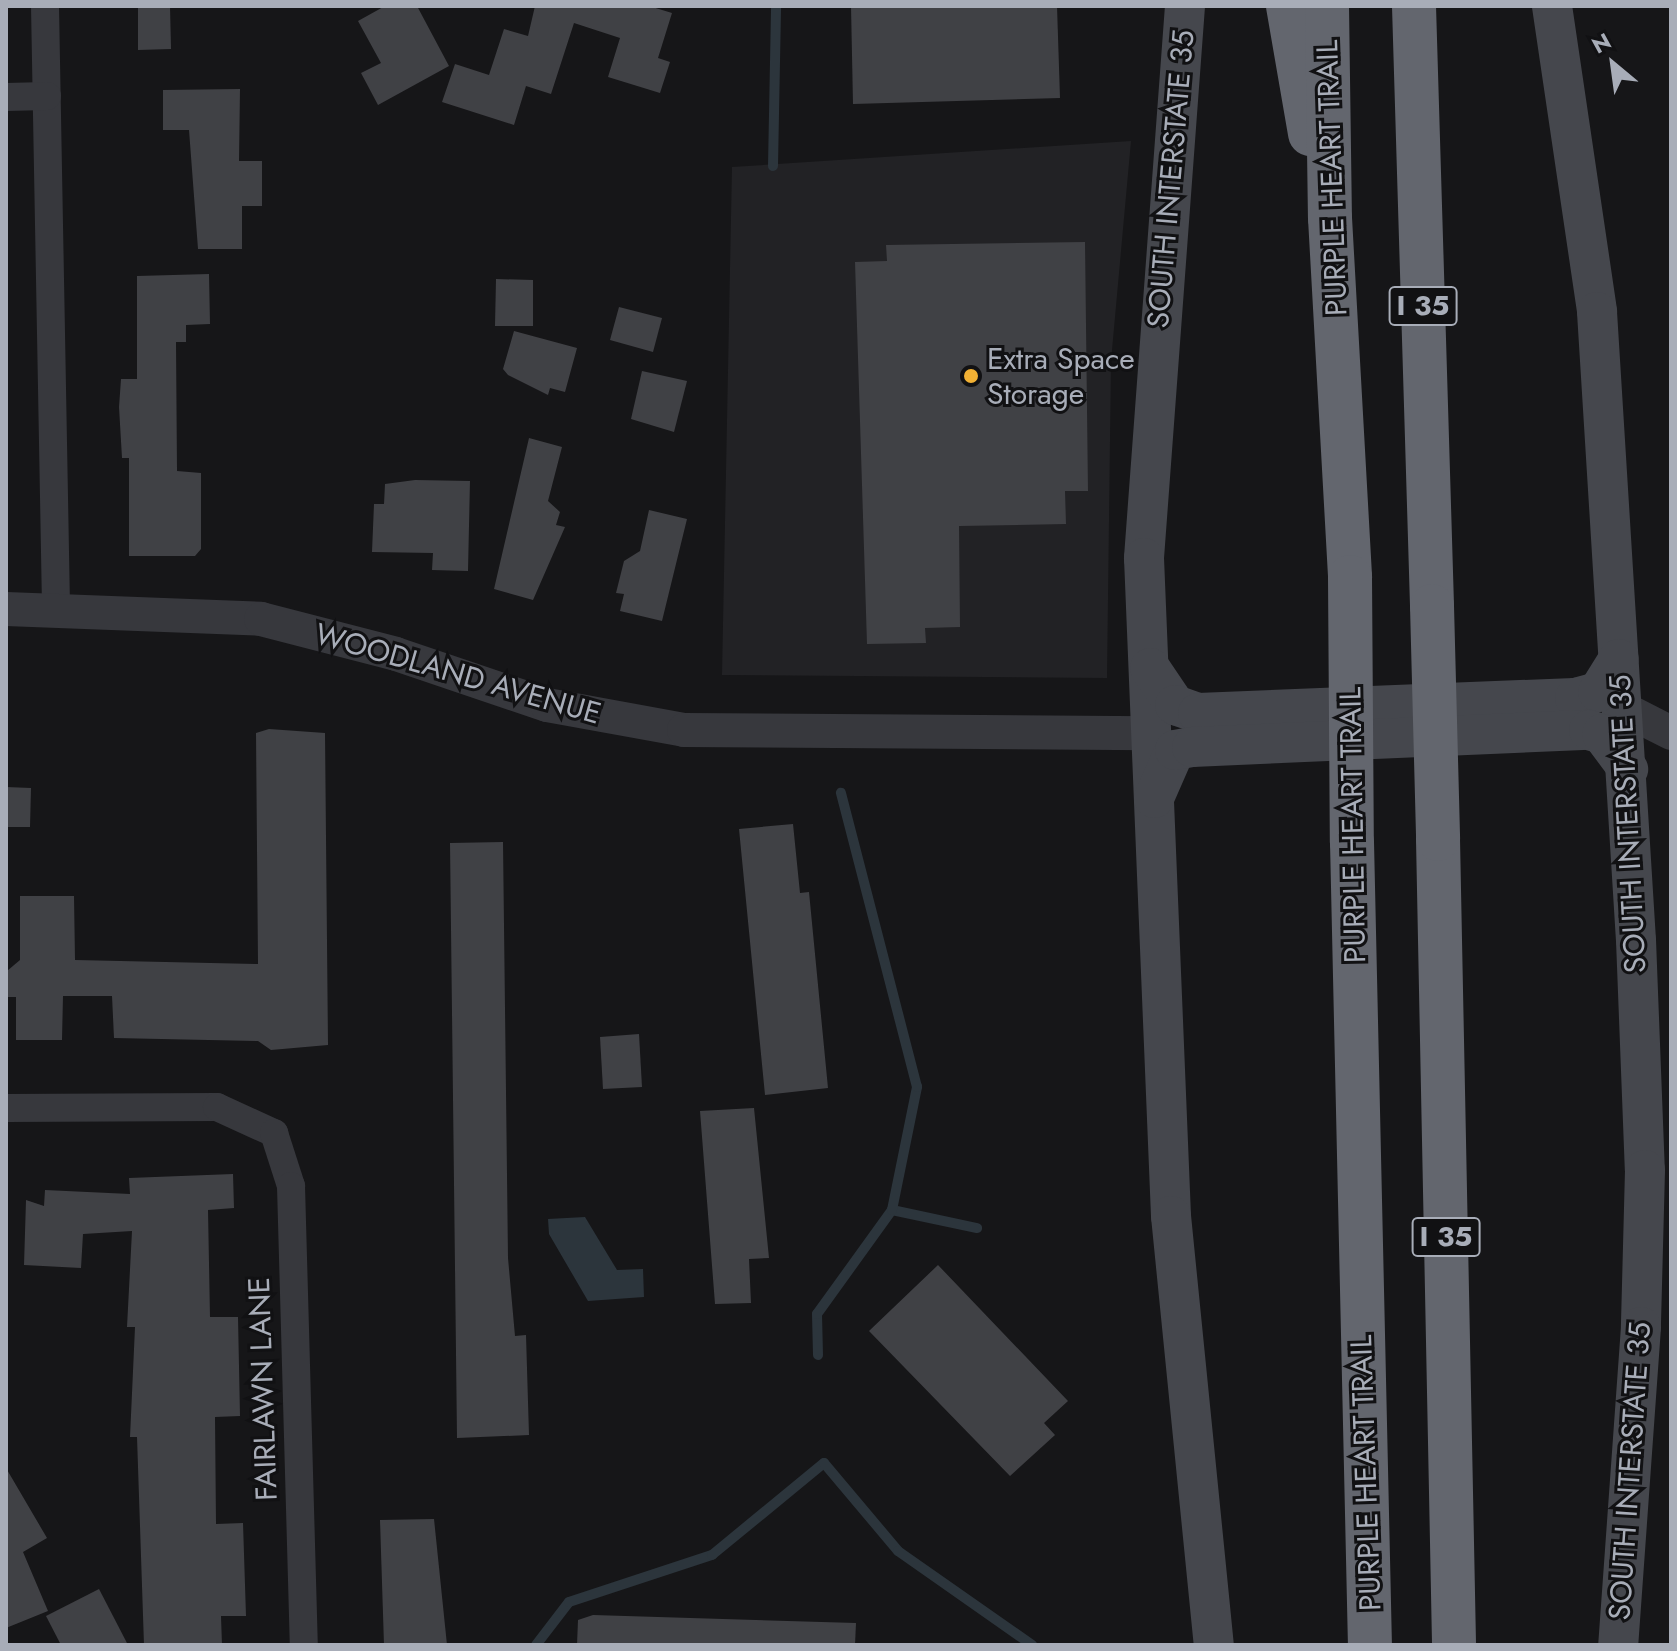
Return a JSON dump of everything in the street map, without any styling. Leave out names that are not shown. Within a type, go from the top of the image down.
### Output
[{"type":"highway","points":[[1288,6],[1330,218]]},
{"type":"highway","name":"PURPLE HEART TRAIL","points":[[1327,6],[1330,218],[1350,577],[1352,842],[1370,1645]]},
{"type":"highway","name":"I 35","points":[[1414,6],[1438,839],[1454,1642]]},
{"type":"main road","name":"SOUTH INTERSTATE 35","points":[[1185,6],[1144,558],[1171,1216],[1214,1645]]},
{"type":"main road","name":"SOUTH INTERSTATE 35","points":[[1552,6],[1597,312],[1628,769],[1645,1170],[1618,1645]]},
{"type":"main road","points":[[1150,668],[1175,705],[1198,713],[1575,698],[1598,692],[1619,659]]},
{"type":"main road","points":[[1154,799],[1175,750],[1192,747],[1589,730],[1602,734],[1628,769]]},
{"type":"street","points":[[45,6],[56,609]]},
{"type":"street","points":[[6,97],[47,96]]},
{"type":"street","name":"WOODLAND AVENUE","points":[[6,609],[261,619],[547,705],[684,730],[1150,733]]},
{"type":"street","points":[[1622,708],[1671,733]]},
{"type":"street","name":"FAIRLAWN LANE","points":[[6,1108],[217,1107],[274,1133],[291,1186],[304,1645]]},
{"type":"shaded area","points":[[1131,141],[1111,361],[1107,678],[722,675],[732,167]]},
{"type":"shaded area","points":[[585,1217],[617,1270],[643,1269],[644,1297],[588,1301],[549,1234],[548,1219]]},
{"type":"building","points":[[138,6],[170,6],[171,49],[138,50]]},
{"type":"building","points":[[385,6],[417,6],[449,66],[378,105],[361,73],[381,63],[358,21]]},
{"type":"building","points":[[535,6],[649,6],[672,13],[658,58],[670,62],[660,93],[608,77],[620,38],[574,23],[551,94],[526,86],[514,125],[442,102],[455,64],[489,75],[504,29],[528,36]]},
{"type":"building","points":[[851,6],[1057,6],[1060,98],[853,104]]},
{"type":"building","points":[[240,89],[239,161],[262,161],[262,206],[242,206],[242,249],[198,249],[189,130],[163,130],[163,90]]},
{"type":"building","name":"Extra Space Storage","points":[[1085,242],[1088,491],[1065,491],[1066,524],[959,526],[960,627],[925,628],[926,643],[867,644],[855,262],[887,261],[886,245]]},
{"type":"building","points":[[209,274],[210,324],[186,325],[186,342],[176,342],[177,471],[201,473],[201,549],[195,556],[129,556],[129,458],[122,458],[119,407],[121,379],[137,379],[137,276]]},
{"type":"building","points":[[496,279],[533,280],[533,326],[495,326]]},
{"type":"building","points":[[619,307],[662,318],[653,352],[610,340]]},
{"type":"building","points":[[514,331],[577,348],[565,392],[550,388],[548,395],[508,375],[503,369]]},
{"type":"building","points":[[642,371],[687,381],[674,432],[631,419]]},
{"type":"building","points":[[529,438],[562,447],[548,501],[560,512],[556,525],[565,527],[533,600],[494,589]]},
{"type":"building","points":[[415,480],[470,481],[468,571],[432,570],[433,553],[372,552],[374,504],[384,504],[385,484]]},
{"type":"building","points":[[649,510],[687,519],[662,621],[620,611],[624,594],[616,593],[624,561],[640,551]]},
{"type":"building","points":[[269,729],[325,733],[328,1045],[271,1050],[258,1041],[114,1038],[112,996],[63,996],[62,1040],[16,1040],[16,997],[6,997],[7,971],[20,960],[20,896],[74,896],[75,960],[258,964],[256,733]]},
{"type":"building","points":[[6,787],[31,788],[30,827],[6,827]]},
{"type":"building","points":[[793,824],[800,893],[809,892],[828,1088],[765,1095],[739,829]]},
{"type":"building","points":[[503,842],[508,1258],[515,1336],[526,1335],[529,1435],[457,1438],[450,843]]},
{"type":"building","points":[[639,1034],[642,1087],[603,1089],[600,1037]]},
{"type":"building","points":[[754,1108],[769,1258],[749,1259],[751,1303],[715,1304],[700,1111]]},
{"type":"building","points":[[233,1174],[234,1208],[208,1210],[210,1317],[238,1317],[240,1416],[215,1417],[216,1524],[243,1523],[246,1616],[221,1616],[222,1645],[144,1645],[137,1437],[130,1437],[135,1327],[127,1327],[132,1231],[83,1234],[81,1268],[24,1265],[26,1200],[44,1206],[45,1190],[130,1194],[129,1178]]},
{"type":"building","points":[[938,1265],[1068,1401],[1044,1423],[1055,1435],[1010,1476],[869,1331]]},
{"type":"building","points":[[6,1468],[47,1538],[23,1552],[48,1611],[6,1628]]},
{"type":"building","points":[[434,1519],[447,1645],[384,1645],[380,1520]]},
{"type":"building","points":[[99,1589],[128,1645],[61,1645],[46,1616]]},
{"type":"building","points":[[593,1615],[856,1623],[855,1645],[577,1645],[578,1620]]},
{"type":"waterway","points":[[773,166],[776,6]]},
{"type":"waterway","points":[[818,1355],[817,1314],[892,1210],[917,1087],[841,793]]},
{"type":"waterway","points":[[892,1210],[977,1228]]},
{"type":"waterway","points":[[536,1645],[569,1602],[712,1555],[824,1463],[898,1551],[1032,1645]]},
{"type":"place","name":"Extra Space Storage","points":[[971,376]]}]
